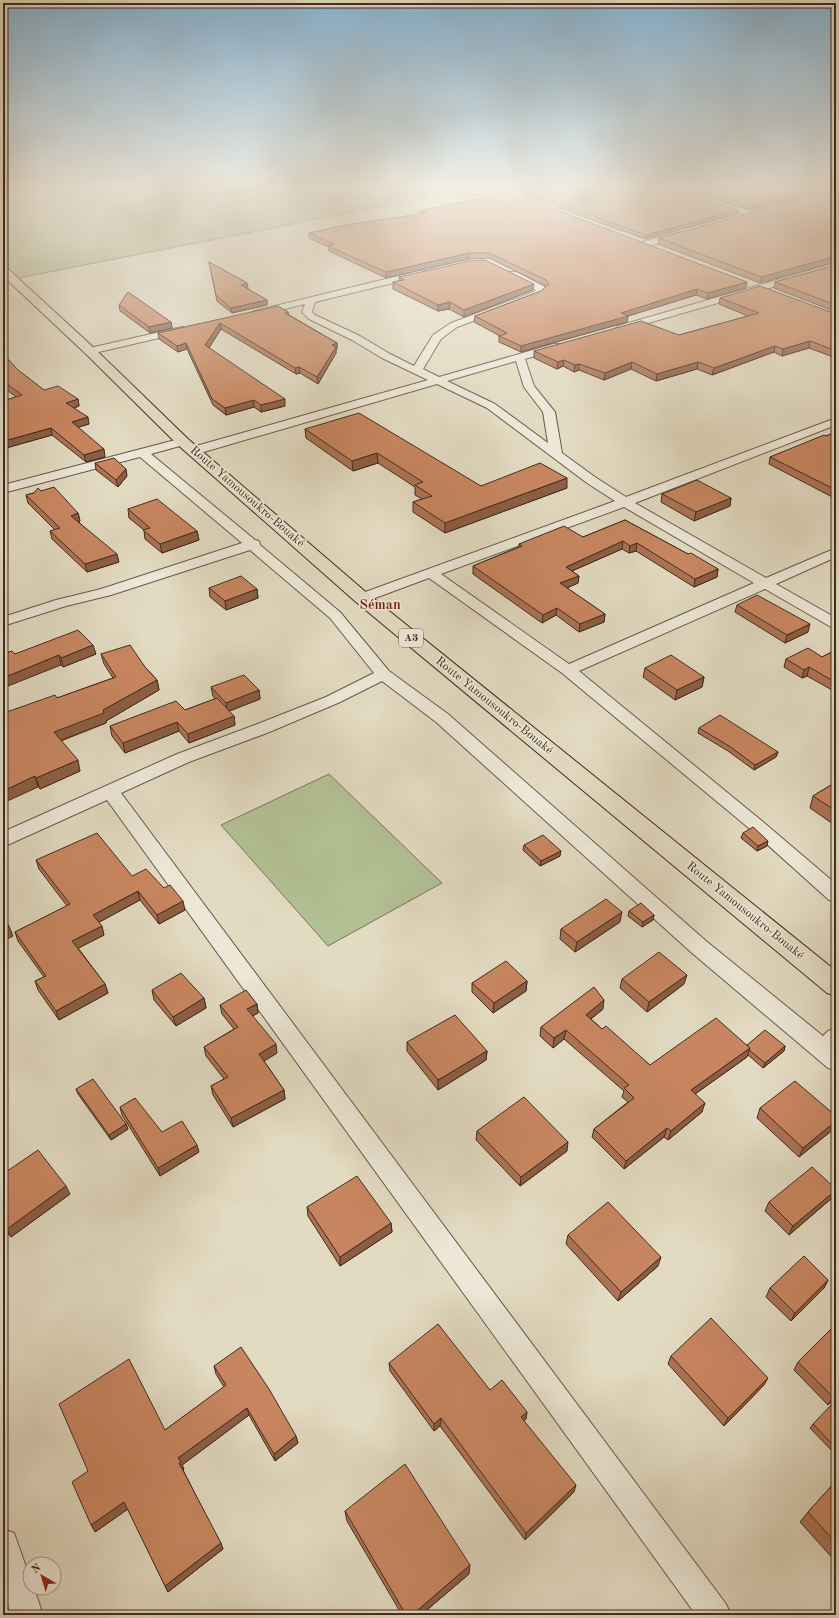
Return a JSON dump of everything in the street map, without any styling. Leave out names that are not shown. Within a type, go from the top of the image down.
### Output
[{"type":"main road","name":"Route Yamousoukro-Bouaké","points":[[3,270],[90,351],[188,446],[362,598],[836,986]]},
{"type":"street","points":[[610,331],[836,266]]},
{"type":"street","points":[[417,370],[437,338],[454,325],[537,294],[542,289],[503,269]]},
{"type":"street","points":[[250,314],[431,272]]},
{"type":"street","points":[[746,282],[774,293]]},
{"type":"street","points":[[311,300],[307,312],[312,317],[356,338],[386,356],[491,406],[591,480],[625,502],[766,582],[836,624]]},
{"type":"street","points":[[90,351],[188,329]]},
{"type":"street","points":[[3,489],[142,453],[188,446],[437,381],[565,344]]},
{"type":"street","points":[[520,357],[529,387],[549,412],[556,454]]},
{"type":"street","points":[[362,598],[625,502],[836,421]]},
{"type":"street","points":[[142,453],[254,544],[335,615],[383,674],[442,718],[698,947],[832,1049]]},
{"type":"street","points":[[3,622],[61,603],[106,592],[254,544]]},
{"type":"street","points":[[568,670],[836,552]]},
{"type":"street","points":[[430,573],[568,670],[756,825],[836,895]]},
{"type":"street","points":[[3,840],[183,758],[261,729],[332,700],[383,674]]},
{"type":"street","points":[[110,791],[715,1615]]},
{"type":"street","points":[[3,1544],[27,1615]]},
{"type":"green space","points":[[3,265],[87,265],[3,281]]},
{"type":"green space","points":[[329,774],[442,883],[328,946],[221,825]]},
{"type":"building","points":[[210,265],[214,265],[247,283],[241,285],[267,300],[231,308],[216,295]]},
{"type":"building","points":[[369,265],[419,265],[386,272]]},
{"type":"building","points":[[454,265],[494,265],[534,284],[464,310],[450,302],[438,305],[393,282],[404,280],[399,277]]},
{"type":"building","points":[[513,265],[701,265],[747,282],[708,293],[697,289],[621,313],[628,316],[521,346],[499,336],[507,333],[475,316],[541,291],[549,284],[546,280]]},
{"type":"building","points":[[728,265],[806,265],[761,277]]},
{"type":"building","points":[[836,265],[836,305],[775,282]]},
{"type":"building","points":[[760,286],[836,314],[836,351],[810,341],[783,349],[775,346],[714,368],[698,362],[657,374],[632,362],[605,373],[579,364],[575,365],[564,360],[558,362],[534,351],[641,321],[679,335],[759,313],[720,298]]},
{"type":"building","points":[[128,292],[171,322],[149,327],[119,305]]},
{"type":"building","points":[[278,306],[288,312],[285,313],[337,343],[332,345],[336,347],[317,377],[299,367],[295,368],[220,323],[205,345],[285,399],[261,405],[254,400],[225,408],[212,399],[186,343],[177,346],[158,333]]},
{"type":"building","points":[[3,354],[18,370],[44,390],[58,386],[78,399],[66,403],[88,417],[72,422],[104,449],[84,455],[51,428],[4,441],[3,401],[22,395],[3,381]]},
{"type":"building","points":[[359,413],[481,486],[540,463],[567,478],[445,523],[413,502],[432,496],[415,485],[423,482],[377,453],[352,461],[305,429]]},
{"type":"building","points":[[836,432],[836,490],[770,457],[824,435],[826,436]]},
{"type":"building","points":[[114,458],[126,469],[116,480],[95,463]]},
{"type":"building","points":[[697,480],[731,498],[696,512],[662,494]]},
{"type":"building","points":[[54,487],[78,513],[71,516],[117,554],[85,564],[50,531],[60,528],[26,495],[34,493],[38,488],[41,491]]},
{"type":"building","points":[[157,499],[197,531],[160,544],[143,530],[150,528],[128,509]]},
{"type":"building","points":[[625,520],[688,554],[691,553],[718,569],[695,579],[637,543],[630,546],[623,541],[566,567],[579,576],[560,583],[605,614],[580,624],[557,608],[543,615],[473,566],[522,546],[519,544],[564,526],[583,537]]},
{"type":"building","points":[[241,576],[257,589],[225,601],[209,588]]},
{"type":"building","points":[[757,595],[810,624],[787,635],[737,605]]},
{"type":"building","points":[[78,630],[93,645],[61,658],[59,655],[3,678],[3,654],[12,651],[15,654]]},
{"type":"building","points":[[130,645],[145,667],[157,680],[103,710],[104,713],[54,732],[78,760],[36,778],[35,776],[3,791],[3,718],[7,717],[4,713],[55,695],[57,698],[116,677],[101,654]]},
{"type":"building","points":[[808,648],[822,657],[836,650],[835,682],[809,667],[804,670],[786,659]]},
{"type":"building","points":[[671,655],[704,677],[677,690],[645,668]]},
{"type":"building","points":[[244,675],[259,690],[226,703],[211,687]]},
{"type":"building","points":[[217,698],[234,716],[188,734],[177,722],[123,743],[110,726],[176,701],[185,710]]},
{"type":"building","points":[[720,715],[778,752],[755,765],[729,746],[699,728]]},
{"type":"building","points":[[836,782],[836,811],[813,796]]},
{"type":"building","points":[[753,827],[768,841],[758,846],[743,833]]},
{"type":"building","points":[[97,833],[132,876],[146,869],[164,888],[170,885],[183,901],[157,915],[138,891],[93,915],[102,926],[72,941],[105,984],[56,1011],[35,981],[46,976],[15,932],[70,904],[36,860]]},
{"type":"building","points":[[543,835],[561,851],[541,861],[524,845]]},
{"type":"building","points":[[606,899],[622,912],[577,942],[561,929]]},
{"type":"building","points":[[641,903],[654,915],[643,922],[629,911]]},
{"type":"building","points":[[3,917],[9,926],[3,930]]},
{"type":"building","points":[[659,952],[687,975],[649,1002],[622,979]]},
{"type":"building","points":[[506,961],[527,981],[494,1003],[472,983]]},
{"type":"building","points":[[181,973],[204,998],[173,1017],[152,990]]},
{"type":"building","points":[[594,987],[604,1000],[586,1015],[602,1029],[606,1026],[650,1065],[716,1018],[750,1048],[691,1090],[705,1103],[671,1131],[667,1128],[626,1161],[594,1129],[634,1098],[624,1088],[629,1085],[566,1030],[554,1038],[541,1027]]},
{"type":"building","points":[[246,990],[257,1004],[247,1009],[276,1044],[259,1054],[284,1090],[231,1118],[211,1086],[228,1077],[204,1047],[238,1027],[220,1005]]},
{"type":"building","points":[[455,1015],[487,1051],[438,1080],[407,1042]]},
{"type":"building","points":[[765,1030],[785,1046],[765,1063],[749,1050],[750,1048],[747,1045]]},
{"type":"building","points":[[93,1079],[126,1124],[109,1135],[76,1089]]},
{"type":"building","points":[[795,1081],[836,1116],[836,1121],[803,1148],[760,1108]]},
{"type":"building","points":[[524,1097],[568,1142],[521,1177],[477,1131]]},
{"type":"building","points":[[135,1098],[162,1132],[182,1121],[197,1145],[158,1168],[120,1107]]},
{"type":"building","points":[[38,1150],[66,1186],[7,1229],[3,1223],[3,1174]]},
{"type":"building","points":[[812,1167],[836,1190],[793,1226],[769,1202]]},
{"type":"building","points":[[357,1176],[391,1223],[340,1257],[307,1207]]},
{"type":"building","points":[[608,1202],[661,1257],[621,1292],[568,1235]]},
{"type":"building","points":[[804,1256],[828,1280],[795,1313],[770,1288]]},
{"type":"building","points":[[711,1318],[768,1378],[728,1418],[671,1356]]},
{"type":"building","points":[[438,1324],[490,1390],[502,1380],[527,1412],[521,1417],[576,1485],[526,1533],[441,1418],[434,1424],[389,1363]]},
{"type":"building","points":[[836,1324],[836,1393],[833,1397],[798,1362]]},
{"type":"building","points":[[241,1347],[269,1389],[296,1436],[274,1454],[247,1408],[178,1458],[181,1462],[179,1463],[221,1543],[165,1586],[124,1502],[91,1525],[72,1482],[88,1471],[59,1404],[129,1359],[165,1430],[226,1385],[214,1366]]},
{"type":"building","points":[[834,1402],[836,1404],[836,1448],[813,1424]]},
{"type":"building","points":[[405,1464],[470,1565],[412,1615],[406,1615],[345,1511]]},
{"type":"building","points":[[836,1481],[836,1543],[808,1512]]},
{"type":"district","name":"Séman","points":[[380,605]]}]
